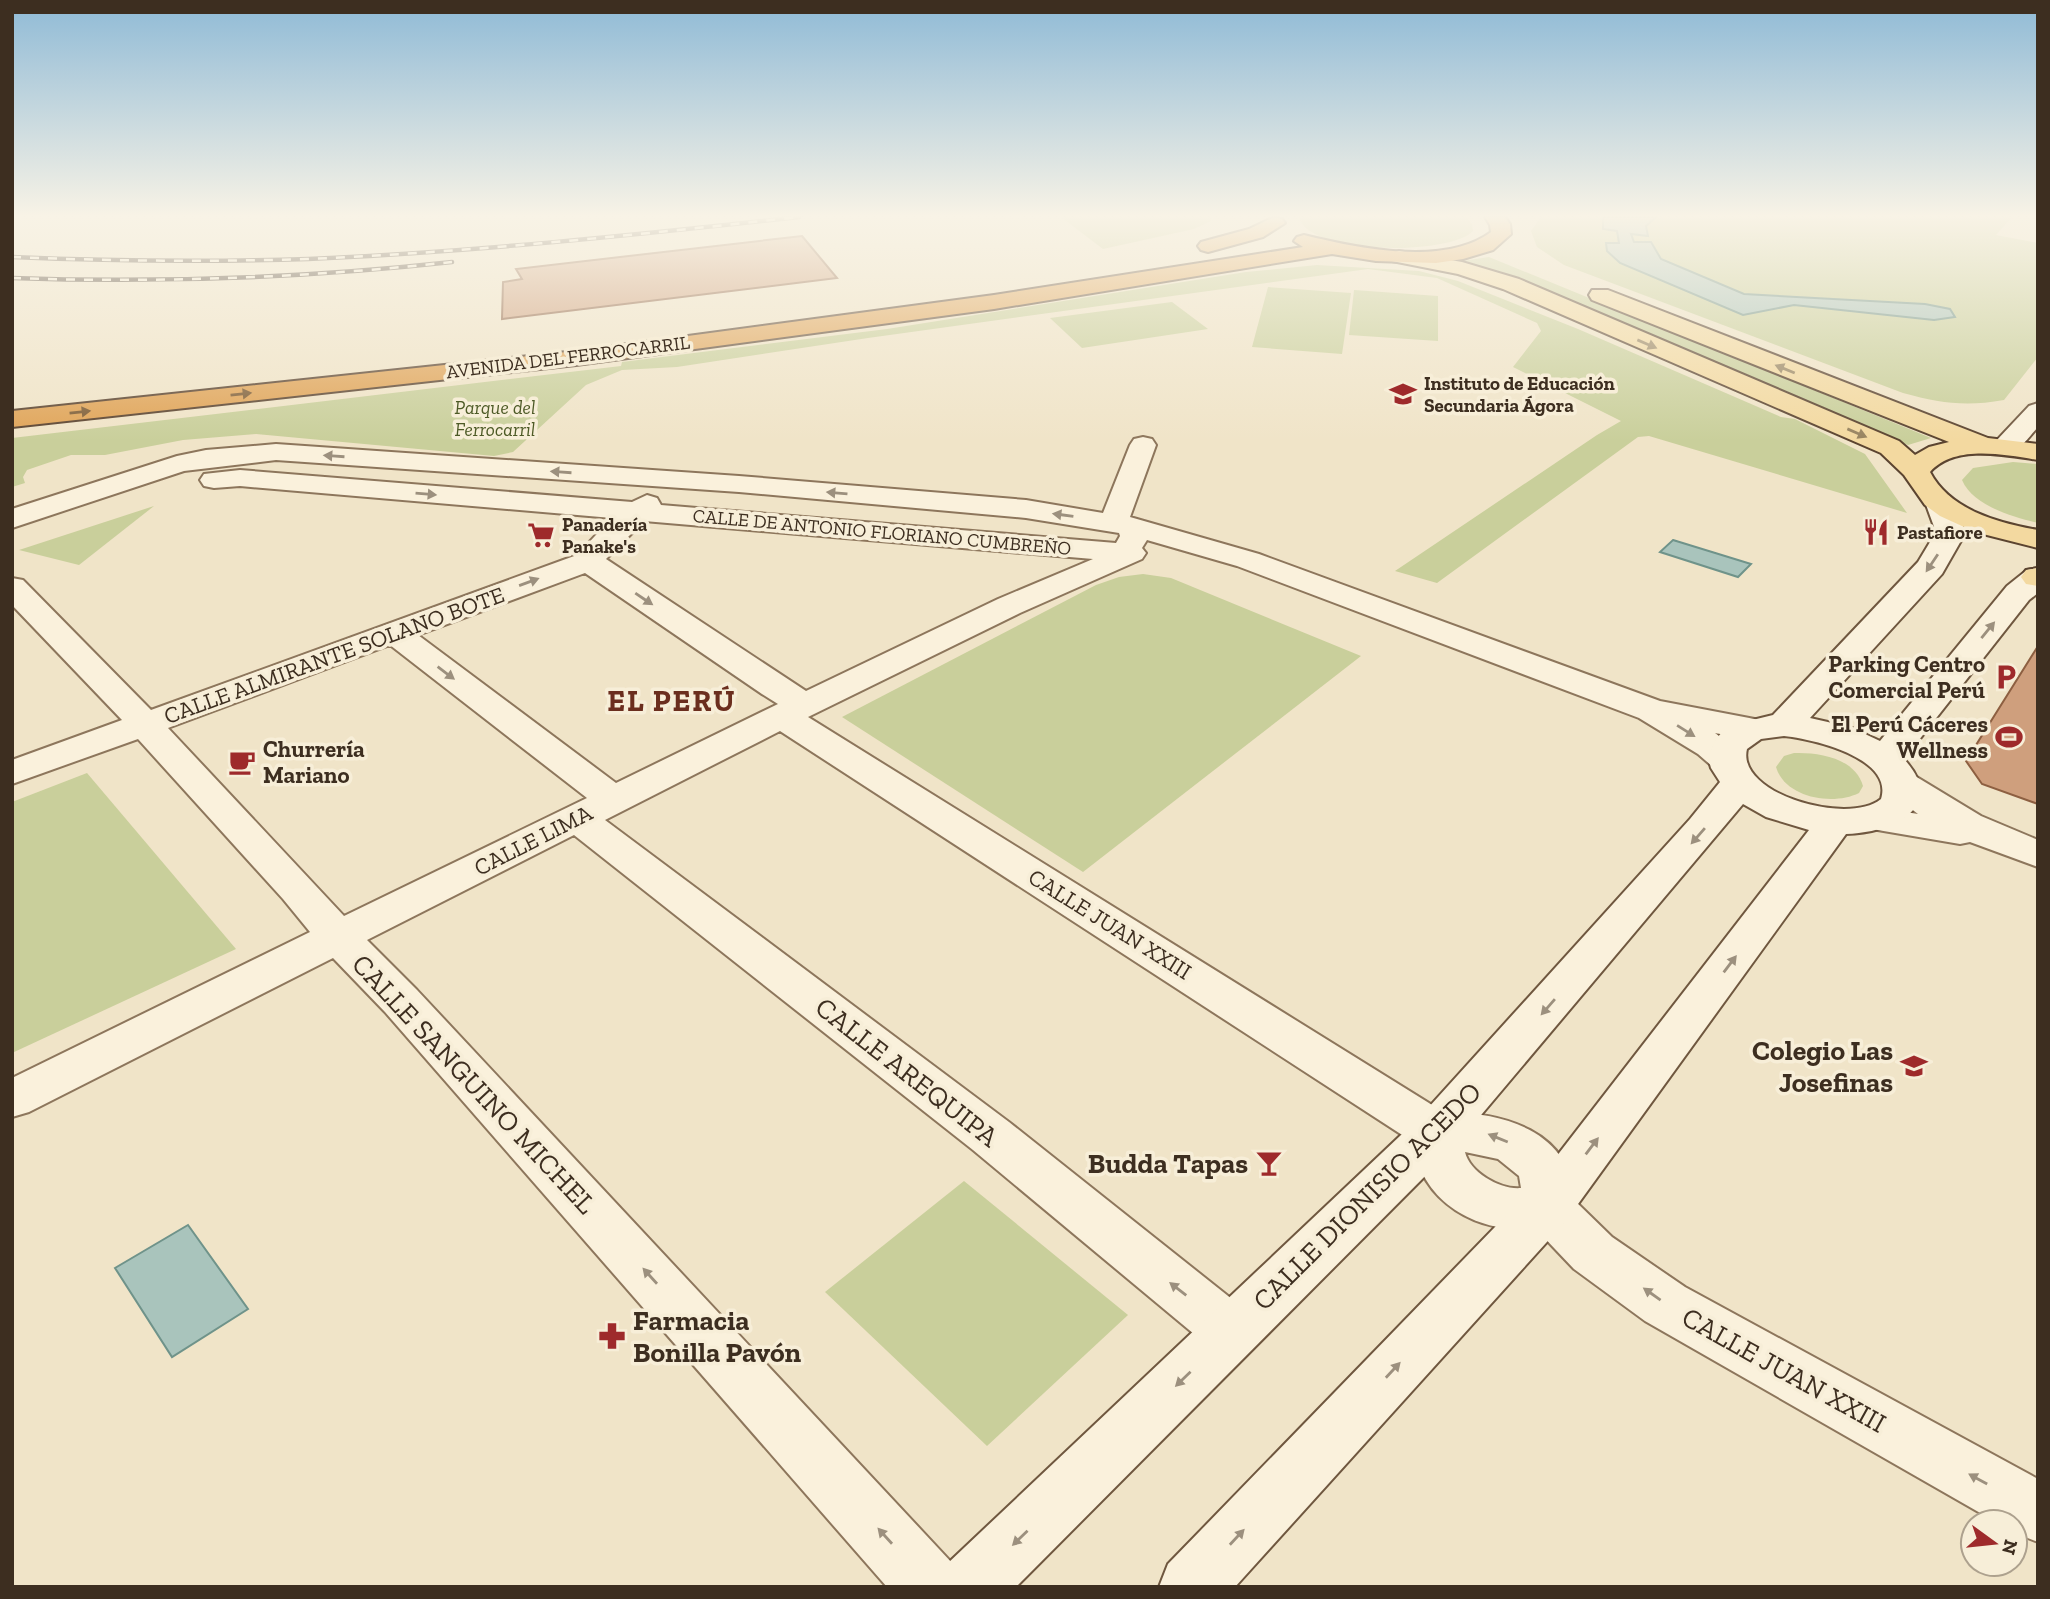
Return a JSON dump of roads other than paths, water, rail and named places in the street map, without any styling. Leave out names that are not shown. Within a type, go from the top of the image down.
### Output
[{"type":"highway","name":"AVENIDA DEL FERROCARRIL","points":[[695,320],[922,292]]},
{"type":"highway","name":"AVENIDA DEL FERROCARRIL","points":[[12,419],[576,358],[1060,292]]},
{"type":"main road","points":[[1529,292],[1889,447],[1916,471],[1921,486],[1939,502],[1963,516],[1994,528],[2038,539]]},
{"type":"main road","points":[[1591,292],[1867,402],[1995,447]]},
{"type":"main road","points":[[1867,402],[1949,421],[1997,424],[2033,416]]},
{"type":"main road","points":[[1916,471],[1922,460],[1937,453],[1995,447],[2038,452]]},
{"type":"street","points":[[1995,447],[2033,416]]},
{"type":"street","points":[[1116,530],[1143,445]]},
{"type":"street","points":[[240,478],[251,462],[276,452]]},
{"type":"street","name":"CALLE DE ANTONIO FLORIANO CUMBREÑO","points":[[12,519],[177,464],[205,458],[276,452],[1026,509],[1248,560],[1652,709]]},
{"type":"street","points":[[601,510],[604,499],[614,486],[629,477]]},
{"type":"street","name":"CALLE DE ANTONIO FLORIANO CUMBREÑO","points":[[66,503],[183,483],[240,478],[601,510],[1087,548]]},
{"type":"street","points":[[640,513],[661,488],[664,480]]},
{"type":"street","points":[[1768,727],[1931,567],[1951,532],[1939,502]]},
{"type":"street","name":"CALLE ALMIRANTE SOLANO BOTE","points":[[12,773],[587,561],[618,528],[640,513]]},
{"type":"street","name":"CALLE LIMA","points":[[1055,585],[1087,548],[1116,530]]},
{"type":"street","name":"CALLE LIMA","points":[[12,1099],[793,711],[1055,585],[1093,571],[1116,530]]},
{"type":"street","points":[[1008,541],[1040,559],[1048,568],[1055,585]]},
{"type":"street","name":"CALLE JUAN XXIII","points":[[587,561],[774,687],[793,711],[1437,1132]]},
{"type":"street","points":[[1893,772],[2018,593],[2038,577]]},
{"type":"street","name":"CALLE SANGUINO MICHEL","points":[[12,587],[298,889],[337,936],[401,1001],[930,1587]]},
{"type":"street","name":"CALLE AREQUIPA","points":[[392,631],[596,809],[1231,1332]]},
{"type":"street","points":[[1652,709],[1839,735],[1864,747],[1928,805],[1986,836],[2038,854]]},
{"type":"street","points":[[1652,709],[1711,746],[1757,796],[1780,808],[1807,817],[1986,836]]},
{"type":"street","name":"CALLE DIONISIO ACEDO","points":[[970,1587],[1437,1132],[1704,828],[1733,771],[1727,746],[1737,736],[1768,727]]},
{"type":"street","points":[[1191,1587],[1547,1207],[1801,870],[1854,820],[1893,811],[1902,799],[1893,772]]},
{"type":"street","points":[[1437,1132],[1441,1160],[1454,1181],[1486,1203],[1512,1210],[1547,1207]]},
{"type":"street","name":"CALLE JUAN XXIII","points":[[1547,1207],[1593,1253],[1665,1304],[2038,1512]]},
{"type":"water","points":[[1688,292],[1738,292],[1925,304],[1950,309],[1955,317],[1934,320],[1794,305],[1743,315]]},
{"type":"water","points":[[1673,540],[1751,564],[1738,577],[1660,552]]},
{"type":"water","points":[[188,1225],[248,1309],[172,1357],[115,1268]]},
{"type":"place","name":"Instituto de Educación Secundaria Ágora","points":[[1403,394]]},
{"type":"place","name":"Pastafiore","points":[[1876,532]]},
{"type":"place","name":"Panadería Panake's","points":[[541,535]]},
{"type":"place","name":"Parking Centro Comercial Perú","points":[[2006,677]]},
{"type":"place","name":"El Perú Cáceres Wellness","points":[[2009,737]]},
{"type":"place","name":"Churrería Mariano","points":[[242,762]]},
{"type":"place","name":"Colegio Las Josefinas","points":[[1914,1066]]},
{"type":"place","name":"Budda Tapas","points":[[1269,1163]]},
{"type":"place","name":"Farmacia Bonilla Pavón","points":[[612,1336]]},
{"type":"district","name":"EL PERÚ","points":[[672,701]]},
{"type":"park label","name":"Parque del Ferrocarril","points":[[495,418]]}]
